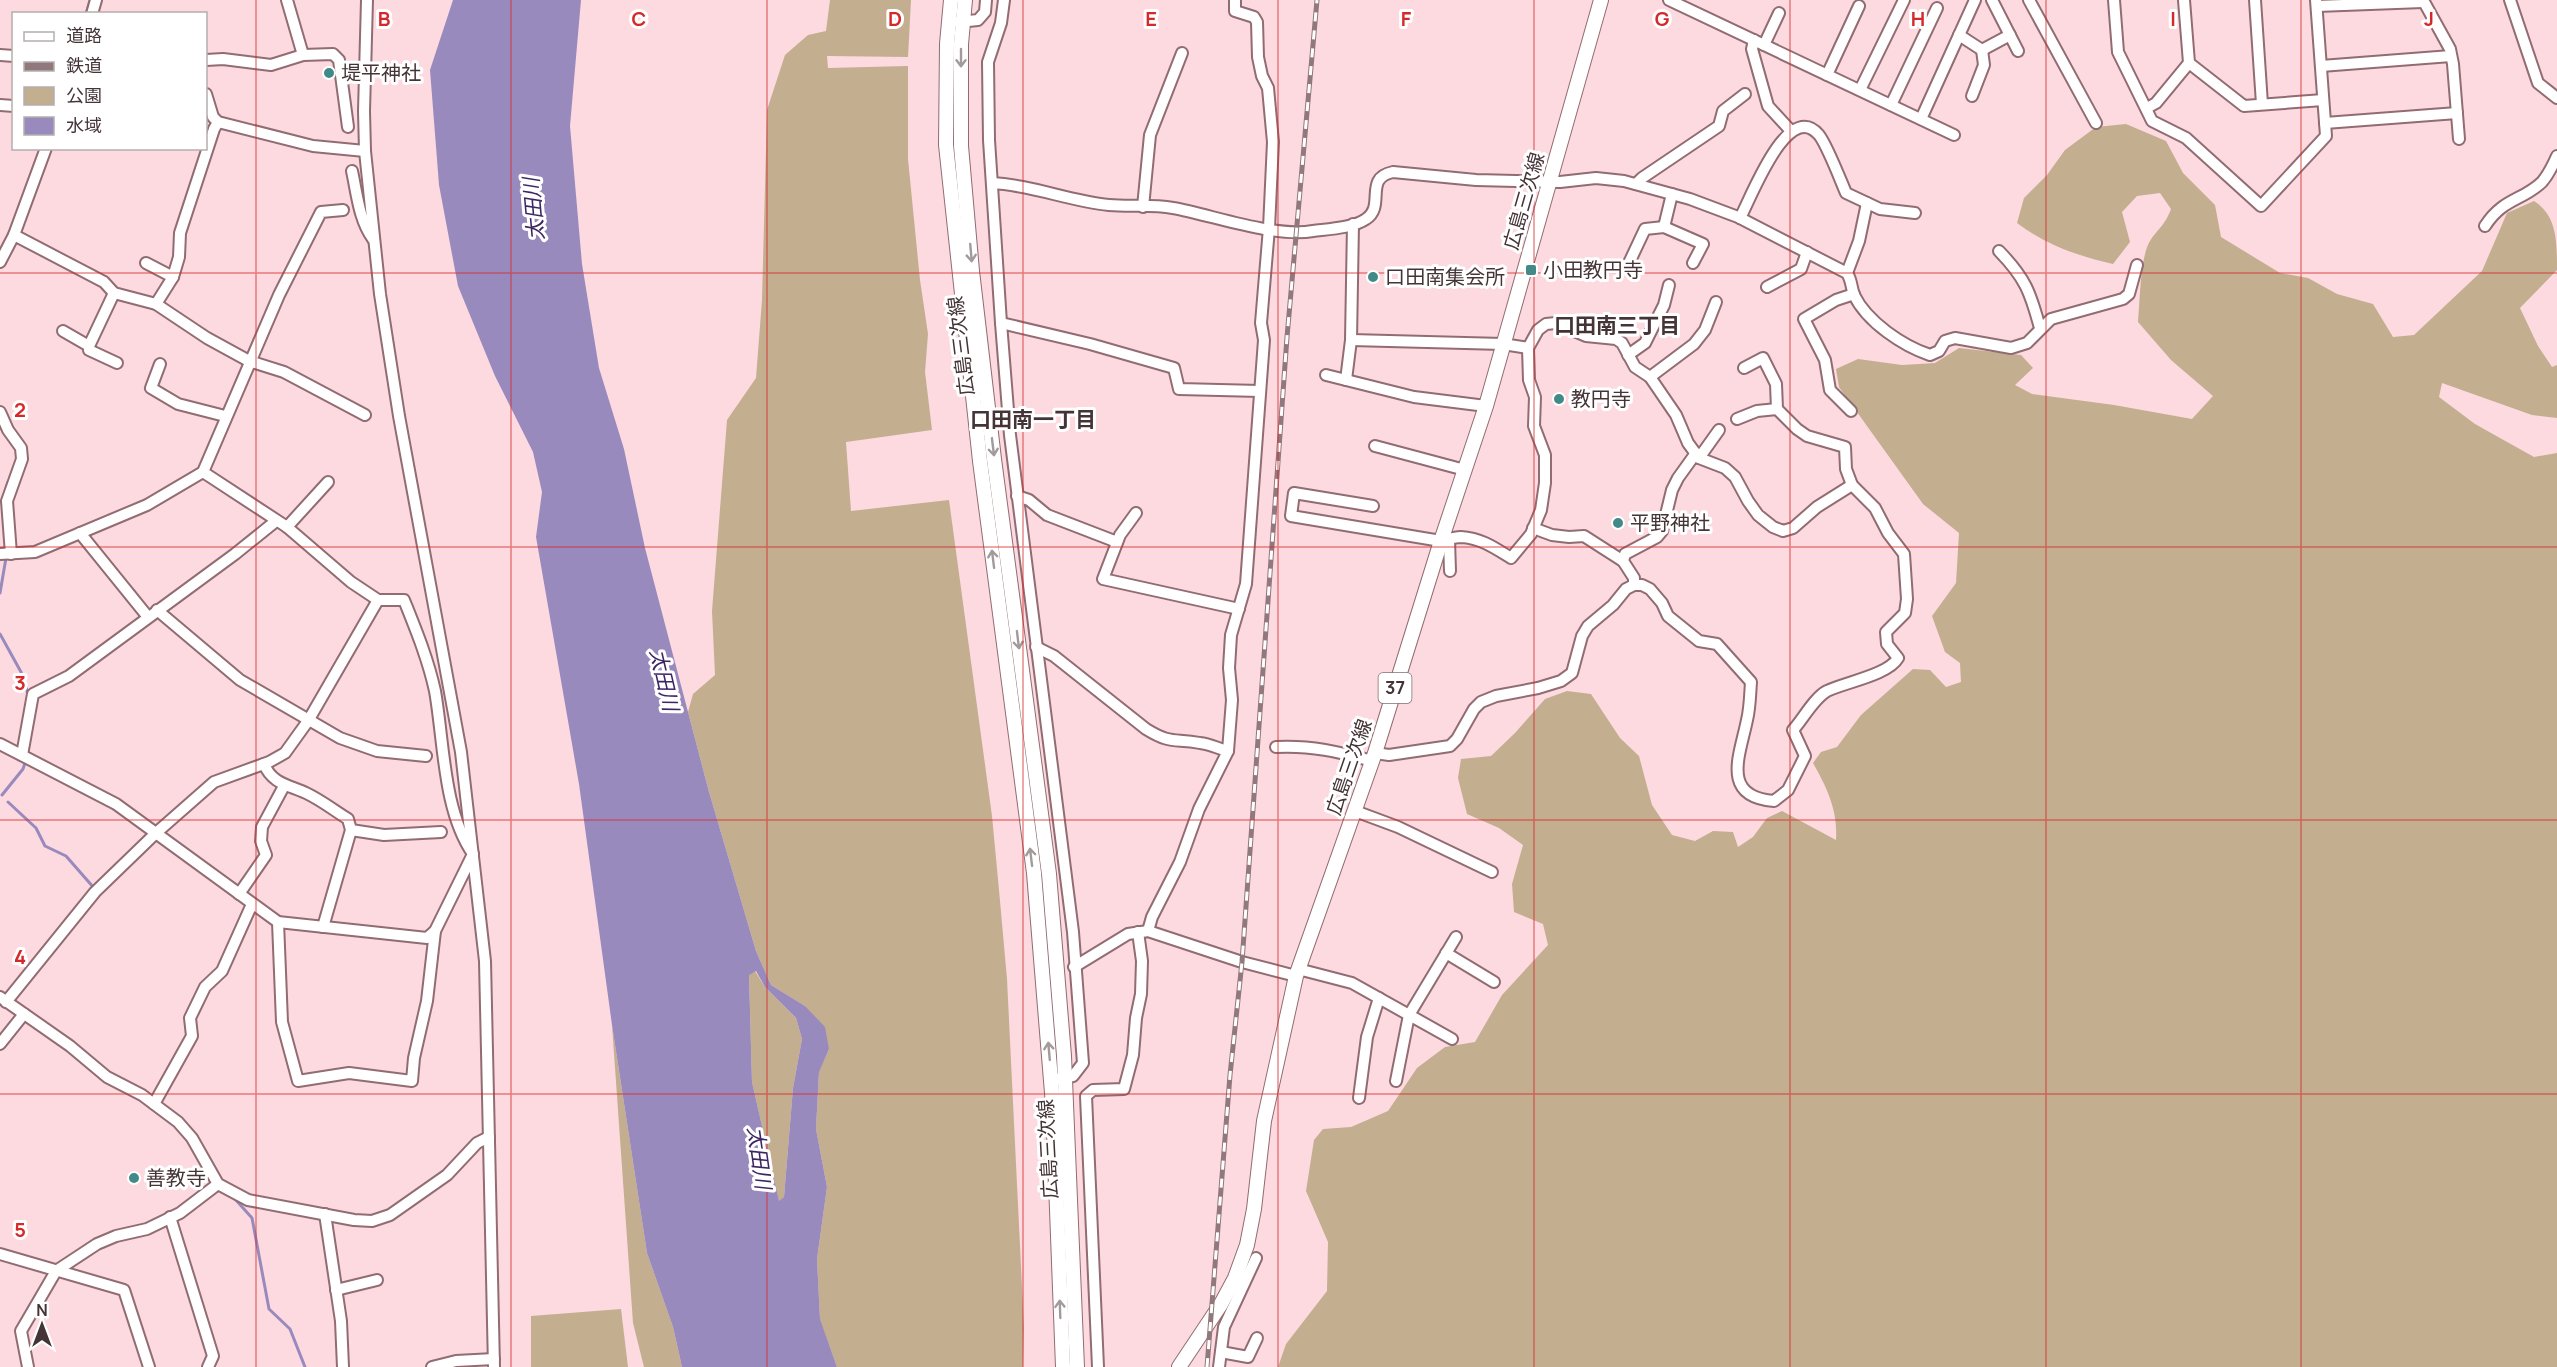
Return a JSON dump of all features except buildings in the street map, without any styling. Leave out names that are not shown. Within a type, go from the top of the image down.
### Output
[{"type":"main road","name":"広島三次線","points":[[951,0],[955,22],[961,146],[972,272],[994,459],[1049,874],[1058,1079],[1077,1367]]},
{"type":"main road","name":"広島三次線","points":[[955,22],[965,0]]},
{"type":"main road","name":"広島三次線","points":[[1180,1366],[1233,1292],[1254,1209],[1264,1121],[1297,973],[1374,757],[1486,406],[1601,0]]},
{"type":"main road","name":"広島三次線","points":[[1058,1079],[1063,1367]]},
{"type":"street","points":[[287,0],[303,55]]},
{"type":"street","points":[[367,0],[365,151],[375,242],[399,416],[461,752],[485,961],[494,1363],[456,1360],[432,1367]]},
{"type":"street","points":[[955,22],[978,21],[985,12],[986,0]]},
{"type":"street","points":[[1004,0],[1001,23],[988,62],[992,183],[1001,323],[1017,496],[1073,932],[1083,1063],[1073,1076],[1058,1079]]},
{"type":"street","points":[[1098,1367],[1086,1096],[1093,1090],[1124,1089],[1133,1055],[1136,1018],[1142,994],[1143,931],[1180,862],[1199,808],[1228,751],[1232,700],[1229,668],[1231,636],[1246,584],[1264,340],[1261,323],[1273,142],[1268,88],[1262,76],[1258,57],[1257,22],[1254,17],[1235,11],[1235,0]]},
{"type":"street","points":[[1669,0],[1954,135]]},
{"type":"street","points":[[1860,90],[1904,0]]},
{"type":"street","points":[[1921,119],[1975,0]]},
{"type":"street","points":[[1992,0],[2018,51]]},
{"type":"street","points":[[2029,0],[2096,123]]},
{"type":"street","points":[[2114,0],[2118,52],[2152,122],[2186,138],[2261,206],[2326,136],[2317,3],[2423,1],[2450,49],[2459,139]]},
{"type":"street","points":[[2147,108],[2156,103],[2189,63],[2184,0]]},
{"type":"street","points":[[2255,0],[2262,104]]},
{"type":"street","points":[[2510,0],[2538,83],[2557,98]]},
{"type":"street","points":[[1827,75],[1859,6]]},
{"type":"street","points":[[1891,105],[1937,8]]},
{"type":"street","points":[[1779,13],[1752,49],[1768,106],[1791,131]]},
{"type":"street","points":[[1959,34],[1982,50],[1984,65],[1972,96]]},
{"type":"street","points":[[1982,50],[2010,35]]},
{"type":"street","points":[[1143,207],[1150,135],[1182,53]]},
{"type":"street","points":[[207,60],[223,59],[271,65],[303,55],[333,54],[339,60],[342,92],[346,103]]},
{"type":"street","points":[[2321,66],[2451,56]]},
{"type":"street","points":[[2189,63],[2244,106],[2323,100]]},
{"type":"street","points":[[348,87],[346,103],[348,127]]},
{"type":"street","points":[[1636,184],[1719,126],[1723,111],[1745,94]]},
{"type":"street","points":[[207,97],[213,117],[218,122],[313,146],[365,151]]},
{"type":"street","points":[[2325,123],[2457,113]]},
{"type":"street","points":[[156,304],[173,277],[179,257],[180,233],[218,122]]},
{"type":"street","points":[[1740,218],[1775,148],[1791,131],[1801,126],[1811,128],[1820,136],[1846,193],[1880,209],[1915,213]]},
{"type":"street","points":[[0,262],[14,235],[45,150]]},
{"type":"street","points":[[2485,226],[2493,213],[2504,204],[2542,182],[2557,156]]},
{"type":"street","points":[[352,171],[361,215],[367,231],[375,242]]},
{"type":"street","points":[[992,183],[1012,184],[1108,205],[1171,208],[1269,228],[1310,232],[1353,224],[1368,218],[1374,207],[1378,180],[1383,174],[1393,172],[1476,180],[1550,182],[1596,178],[1636,184],[1740,218],[1847,273],[1853,282],[1854,294],[1879,324],[1914,350],[1930,355],[1939,351],[1945,341],[1956,338],[2011,348],[2027,342],[2051,319],[2123,298],[2129,294],[2137,265]]},
{"type":"street","points":[[1664,227],[1672,194]]},
{"type":"street","points":[[1847,273],[1859,241],[1867,203]]},
{"type":"street","points":[[0,412],[8,430],[21,448],[22,459],[7,501],[5,554],[35,552],[147,505],[203,472],[225,416],[279,295],[321,212],[343,210]]},
{"type":"street","points":[[1346,380],[1351,340],[1353,224]]},
{"type":"street","points":[[1629,263],[1645,229],[1664,227],[1703,244],[1692,263]]},
{"type":"street","points":[[14,235],[104,282],[114,293],[156,304],[207,338],[249,362],[284,372],[365,415]]},
{"type":"street","points":[[1999,251],[2019,272],[2027,286],[2040,328]]},
{"type":"street","points":[[1767,287],[1801,268],[1808,252]]},
{"type":"street","points":[[146,263],[173,277]]},
{"type":"street","points":[[1628,355],[1646,342],[1664,305],[1669,285]]},
{"type":"street","points":[[89,346],[114,293]]},
{"type":"street","points":[[1851,411],[1830,390],[1825,360],[1804,319],[1836,300],[1854,294]]},
{"type":"street","points":[[1650,377],[1694,344],[1705,330],[1716,302]]},
{"type":"street","points":[[1001,323],[1090,344],[1174,368],[1179,389],[1260,391]]},
{"type":"street","points":[[1372,506],[1294,493],[1291,516],[1444,540],[1457,537],[1474,538],[1486,542],[1511,558],[1533,528],[1540,510],[1545,483],[1545,455],[1534,426],[1535,397],[1529,380],[1528,348],[1538,330],[1546,324],[1556,323],[1586,336],[1616,339],[1622,343],[1635,367],[1650,377],[1677,415],[1688,442],[1698,456],[1725,468],[1735,477],[1758,515],[1773,527],[1783,531],[1793,528],[1817,507],[1852,485]]},
{"type":"street","points":[[63,331],[89,346],[89,350],[117,363]]},
{"type":"street","points":[[1351,340],[1503,344],[1528,348]]},
{"type":"street","points":[[1276,747],[1309,747],[1374,757],[1450,746],[1481,702],[1496,696],[1560,681],[1572,673],[1582,636],[1588,626],[1613,605],[1626,589],[1634,585],[1642,585],[1650,589],[1662,603],[1668,616],[1699,641],[1717,644],[1751,682],[1748,717],[1736,763],[1736,776],[1741,786],[1762,800],[1774,801],[1788,790],[1805,756],[1793,730],[1825,692],[1884,669],[1894,664],[1898,658],[1887,644],[1886,632],[1905,613],[1907,599],[1904,554],[1888,533],[1875,508],[1852,485],[1846,469],[1845,447],[1807,436],[1777,409],[1776,384],[1763,358],[1744,368]]},
{"type":"street","points":[[160,364],[150,388],[178,404],[225,416]]},
{"type":"street","points":[[1326,375],[1414,397],[1486,406]]},
{"type":"street","points":[[1737,419],[1757,411],[1777,409]]},
{"type":"street","points":[[1623,561],[1629,551],[1657,537],[1662,531],[1672,490],[1682,472],[1719,430]]},
{"type":"street","points":[[1375,446],[1465,470]]},
{"type":"street","points":[[203,472],[282,524],[351,582],[378,600],[404,600],[424,652],[435,691],[452,801],[461,837],[473,854]]},
{"type":"street","points":[[22,755],[33,694],[69,676],[235,554],[282,524],[328,482]]},
{"type":"street","points":[[1017,496],[1029,500],[1047,515],[1117,542]]},
{"type":"street","points":[[1137,513],[1117,542],[1103,579],[1239,609]]},
{"type":"street","points":[[1533,528],[1552,535],[1584,536],[1623,561],[1634,578],[1634,585]]},
{"type":"street","points":[[80,533],[152,614],[240,680],[340,738],[377,751],[426,756]]},
{"type":"street","points":[[1444,540],[1450,571]]},
{"type":"street","points":[[378,600],[308,721],[285,753],[264,764],[214,782],[156,833],[95,892],[3,999],[70,1046],[106,1077],[154,1104],[178,1122],[192,1138],[218,1184],[248,1200],[354,1220],[372,1221],[390,1215],[447,1174],[477,1143],[489,1137]]},
{"type":"street","points":[[1036,647],[1054,656],[1146,729],[1162,739],[1200,743],[1228,751]]},
{"type":"street","points":[[0,744],[117,804],[278,922],[427,938],[435,931]]},
{"type":"street","points":[[264,764],[267,772],[284,786],[305,792],[348,819],[351,830],[323,927]]},
{"type":"street","points":[[239,894],[266,855],[261,841],[262,827],[284,786]]},
{"type":"street","points":[[1355,811],[1398,827],[1492,872]]},
{"type":"street","points":[[351,830],[384,835],[441,832]]},
{"type":"street","points":[[278,922],[282,1023],[297,1081],[349,1073],[412,1082],[414,1058],[427,1001],[435,931],[473,854]]},
{"type":"street","points":[[154,1104],[192,1036],[190,1018],[205,987],[222,971],[252,904]]},
{"type":"street","points":[[1074,967],[1128,934],[1143,931],[1242,962],[1352,982],[1452,1040]]},
{"type":"street","points":[[1396,1081],[1409,1015],[1456,938]]},
{"type":"street","points":[[1446,953],[1494,982]]},
{"type":"street","points":[[1359,1098],[1367,1037],[1379,998]]},
{"type":"street","points":[[0,1044],[24,1014]]},
{"type":"street","points":[[28,1367],[21,1331],[56,1271],[98,1244],[116,1236],[147,1229],[170,1217],[218,1184]]},
{"type":"street","points":[[325,1214],[341,1321],[343,1367]]},
{"type":"street","points":[[170,1217],[213,1356],[208,1367]]},
{"type":"street","points":[[0,1254],[124,1290],[149,1367]]},
{"type":"street","points":[[1219,1367],[1224,1327],[1233,1292],[1256,1258]]},
{"type":"street","points":[[336,1290],[377,1280]]},
{"type":"street","points":[[1221,1352],[1248,1357],[1257,1338]]},
{"type":"green space","points":[[830,0],[911,0],[908,57],[827,56],[828,68],[908,66],[908,159],[920,280],[928,334],[925,372],[932,430],[846,442],[851,511],[949,500],[992,816],[1007,979],[1024,1328],[1023,1367],[837,1367],[820,1320],[817,1259],[827,1187],[816,1129],[819,1071],[829,1049],[805,1006],[771,985],[756,951],[688,712],[693,694],[715,675],[712,611],[727,420],[756,378],[762,300],[767,110],[785,55],[808,35],[826,31]]},
{"type":"green space","points":[[2126,124],[2166,141],[2183,173],[2215,205],[2221,237],[2280,273],[2308,278],[2337,294],[2373,304],[2393,337],[2414,335],[2482,271],[2507,213],[2534,201],[2547,214],[2554,230],[2557,270],[2520,308],[2538,346],[2552,367],[2557,365],[2557,418],[2532,415],[2442,383],[2439,397],[2475,424],[2534,457],[2557,453],[2557,1367],[1278,1367],[1286,1344],[1327,1291],[1328,1242],[1306,1191],[1314,1140],[1323,1129],[1351,1127],[1388,1111],[1417,1068],[1445,1047],[1475,1042],[1502,995],[1548,945],[1543,924],[1514,912],[1512,884],[1523,845],[1499,828],[1467,814],[1458,778],[1461,759],[1491,756],[1545,699],[1567,691],[1591,694],[1620,738],[1639,756],[1652,805],[1672,835],[1695,841],[1713,831],[1733,832],[1738,847],[1753,837],[1767,818],[1782,811],[1836,840],[1833,809],[1823,781],[1813,763],[1821,752],[1837,747],[1861,715],[1913,669],[1930,670],[1946,687],[1961,682],[1960,663],[1945,652],[1932,616],[1956,583],[1959,533],[1923,504],[1839,387],[1836,369],[1858,359],[1902,365],[1935,363],[1959,348],[2021,355],[2033,368],[2015,385],[2032,394],[2192,419],[2213,396],[2171,360],[2138,322],[2144,258],[2150,241],[2166,220],[2171,209],[2160,193],[2137,196],[2122,212],[2130,242],[2113,264],[2063,249],[2039,238],[2017,223],[2024,198],[2047,175],[2065,150],[2096,127]]},
{"type":"green space","points":[[755,971],[765,987],[796,1018],[802,1039],[793,1088],[784,1197],[779,1202],[752,1082],[749,974]]},
{"type":"green space","points":[[612,1025],[647,1253],[673,1327],[682,1367],[644,1367],[633,1323]]},
{"type":"green space","points":[[621,1309],[628,1367],[531,1367],[531,1316]]},
{"type":"water","name":"太田川","points":[[453,0],[581,0],[570,126],[582,264],[599,368],[624,449],[645,548],[709,792],[756,951],[771,985],[805,1006],[825,1027],[829,1049],[819,1072],[816,1129],[827,1187],[817,1259],[820,1319],[837,1367],[682,1367],[673,1327],[647,1253],[612,1025],[579,784],[536,537],[542,492],[533,452],[495,376],[458,286],[439,185],[430,70]],"holes":[[[756,971],[765,987],[796,1018],[802,1039],[793,1088],[784,1197],[779,1201],[752,1082],[749,975]]]},
{"type":"waterway","points":[[87,12],[90,0]]},
{"type":"waterway","points":[[0,426],[10,441]]},
{"type":"waterway","points":[[2,502],[8,482]]},
{"type":"waterway","points":[[0,593],[6,558]]},
{"type":"waterway","points":[[0,634],[21,672],[28,694]]},
{"type":"waterway","points":[[2,795],[23,769],[26,760]]},
{"type":"waterway","points":[[8,802],[36,828],[45,846],[66,856],[94,888]]},
{"type":"waterway","points":[[235,1199],[252,1218],[269,1309],[290,1329],[305,1367]]},
{"type":"railway","points":[[1207,1367],[1230,1075],[1242,962],[1287,337],[1317,0]]},
{"type":"place","name":"堤平神社","points":[[329,73]]},
{"type":"place","name":"小田教円寺","points":[[1531,270]]},
{"type":"place","name":"口田南集会所","points":[[1373,277]]},
{"type":"place","name":"教円寺","points":[[1559,399]]},
{"type":"place","name":"平野神社","points":[[1618,523]]},
{"type":"place","name":"善教寺","points":[[134,1178]]},
{"type":"district","name":"口田南三丁目","points":[[1617,326]]},
{"type":"district","name":"口田南一丁目","points":[[1033,420]]}]
